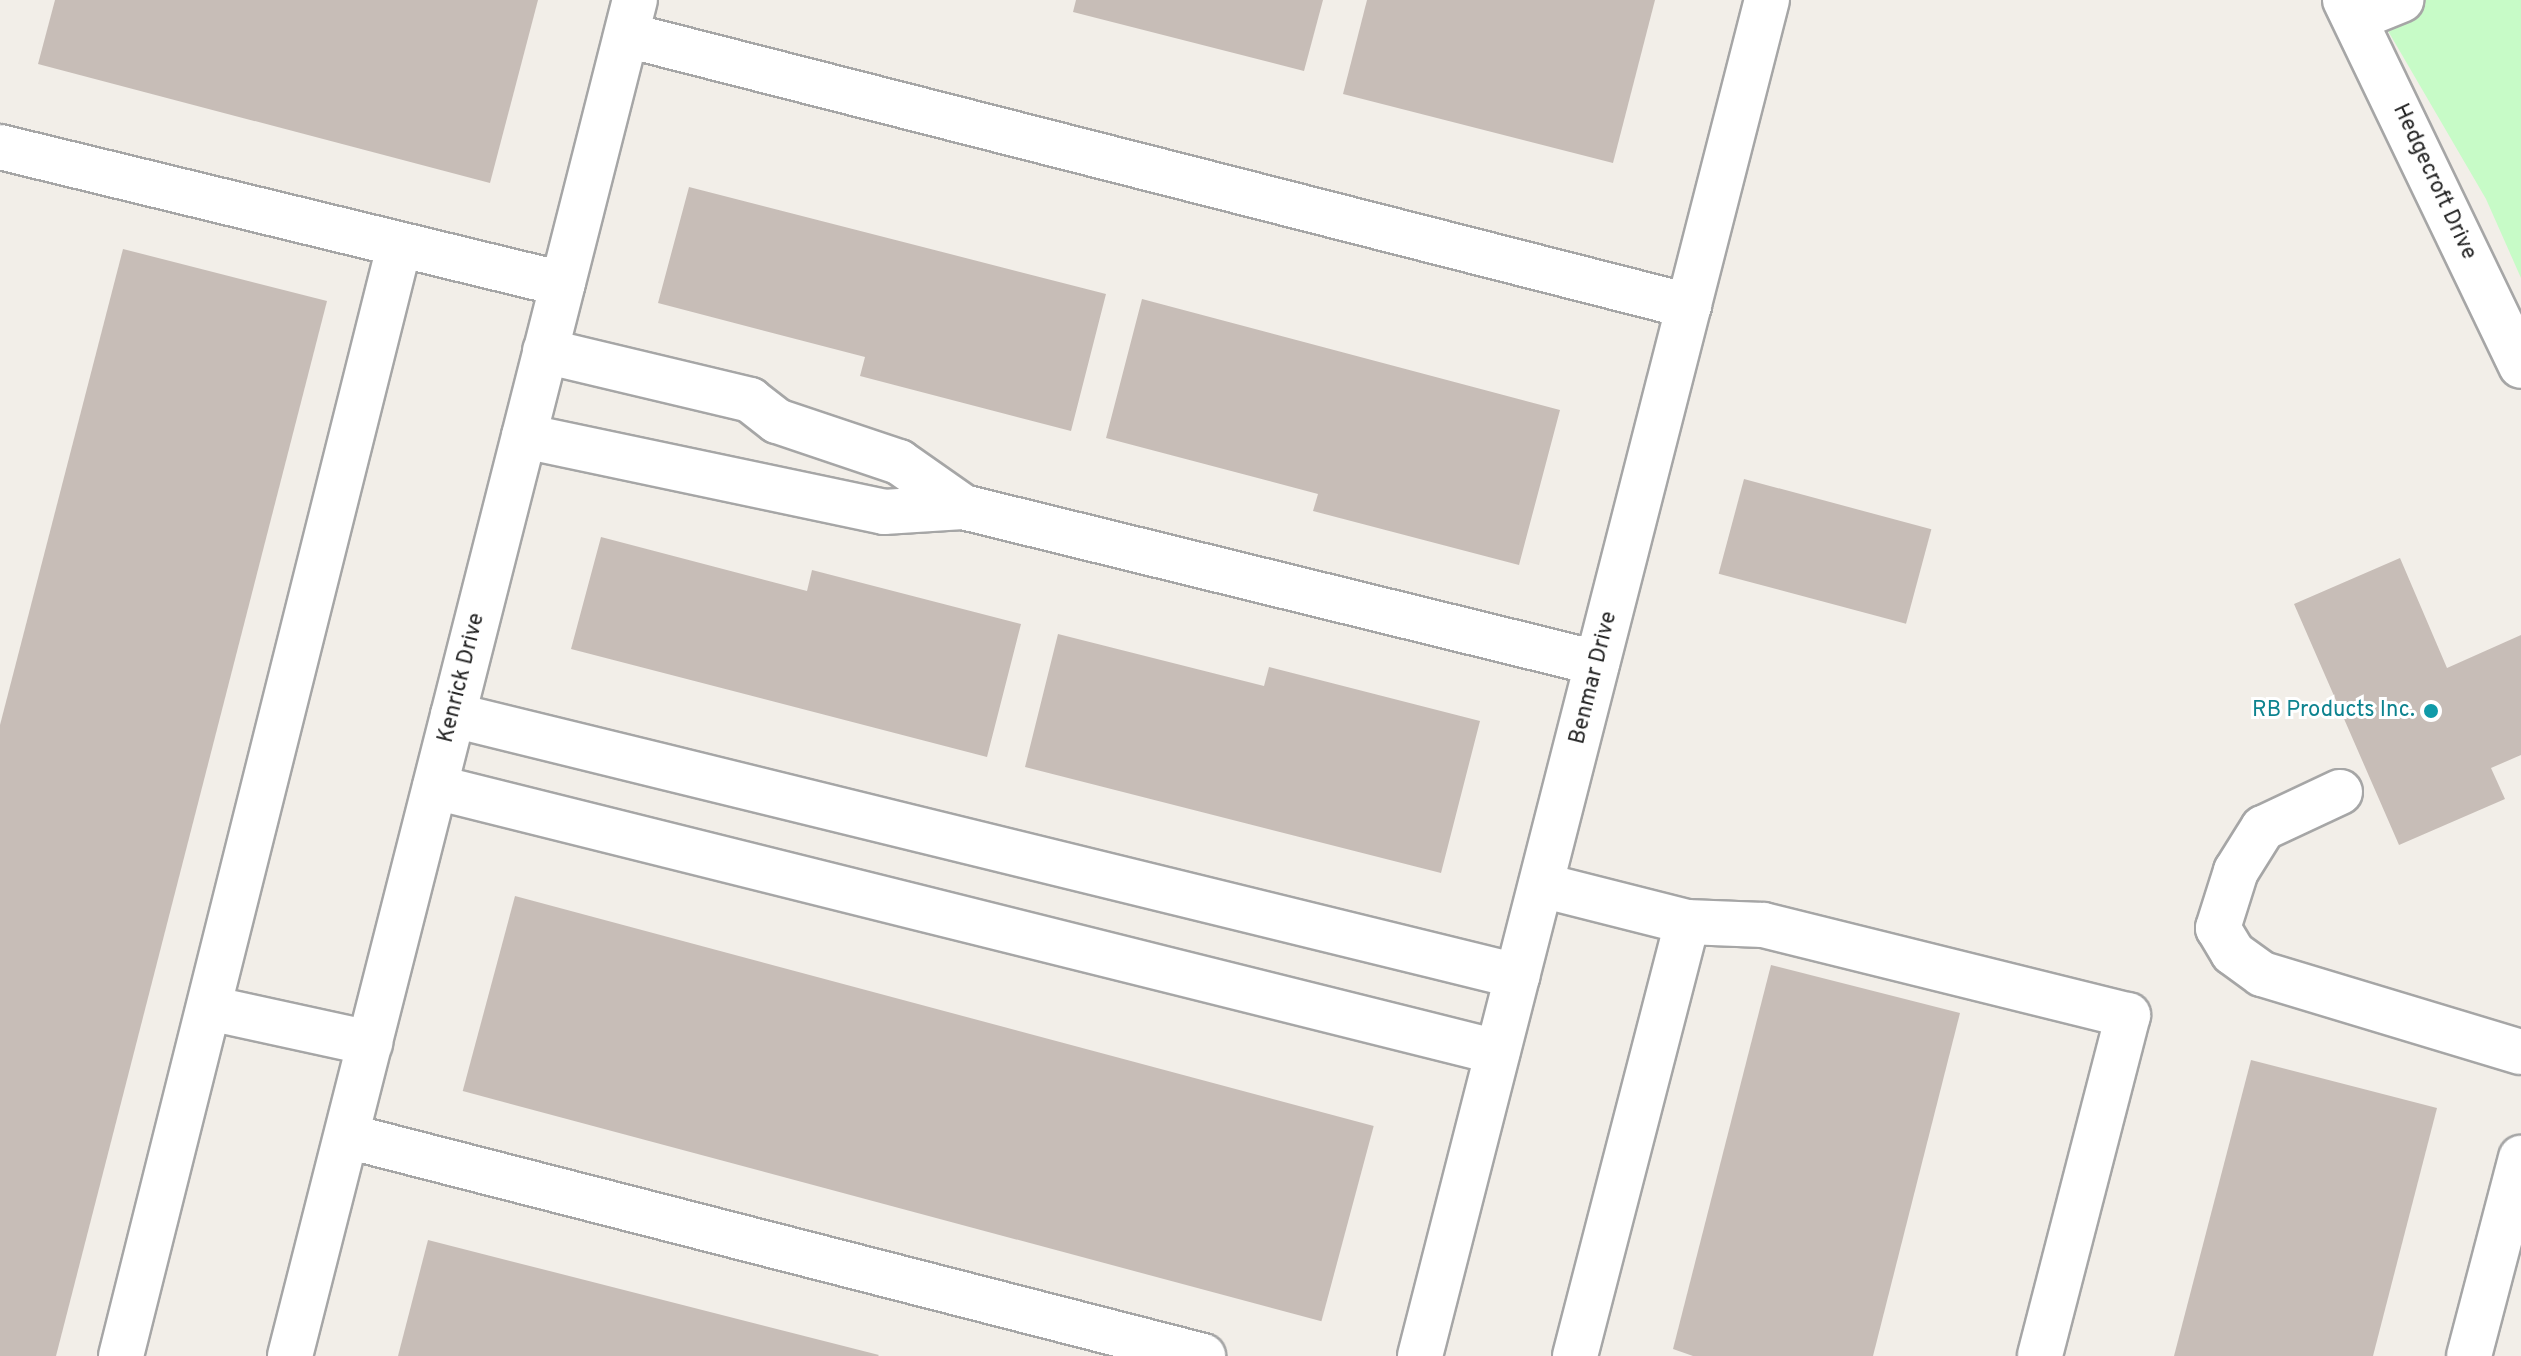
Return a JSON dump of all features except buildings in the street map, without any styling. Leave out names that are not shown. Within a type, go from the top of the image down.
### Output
[{"type":"street","name":"Benmar Drive","points":[[1420,1356],[1767,0]]},
{"type":"street","points":[[2351,9],[2401,0]]},
{"type":"street","name":"Hedgecroft Drive","points":[[2351,9],[2521,366]]},
{"type":"street","points":[[631,17],[1689,306]]},
{"type":"street","name":"Kenrick Drive","points":[[290,1356],[631,17]]},
{"type":"street","points":[[0,147],[399,247],[563,284]]},
{"type":"street","points":[[121,1356],[399,247]]},
{"type":"street","points":[[545,351],[750,400],[777,421],[899,462],[963,507]]},
{"type":"street","points":[[524,436],[884,512],[963,507],[1597,663]]},
{"type":"street","points":[[453,715],[1517,976]]},
{"type":"street","points":[[435,787],[1497,1052]]},
{"type":"street","points":[[2340,792],[2263,828],[2236,871],[2218,928],[2233,953],[2262,974],[2521,1052]]},
{"type":"street","points":[[1541,885],[1687,922],[1763,925],[2128,1015],[2040,1356]]},
{"type":"street","points":[[1575,1356],[1687,922]]},
{"type":"street","points":[[209,1008],[370,1043]]},
{"type":"street","points":[[347,1136],[1203,1356]]},
{"type":"street","points":[[2469,1356],[2521,1158]]},
{"type":"green space","points":[[2370,0],[2521,0],[2521,278],[2486,199]]},
{"type":"place","name":"RB Products Inc.","points":[[2431,711]]}]
